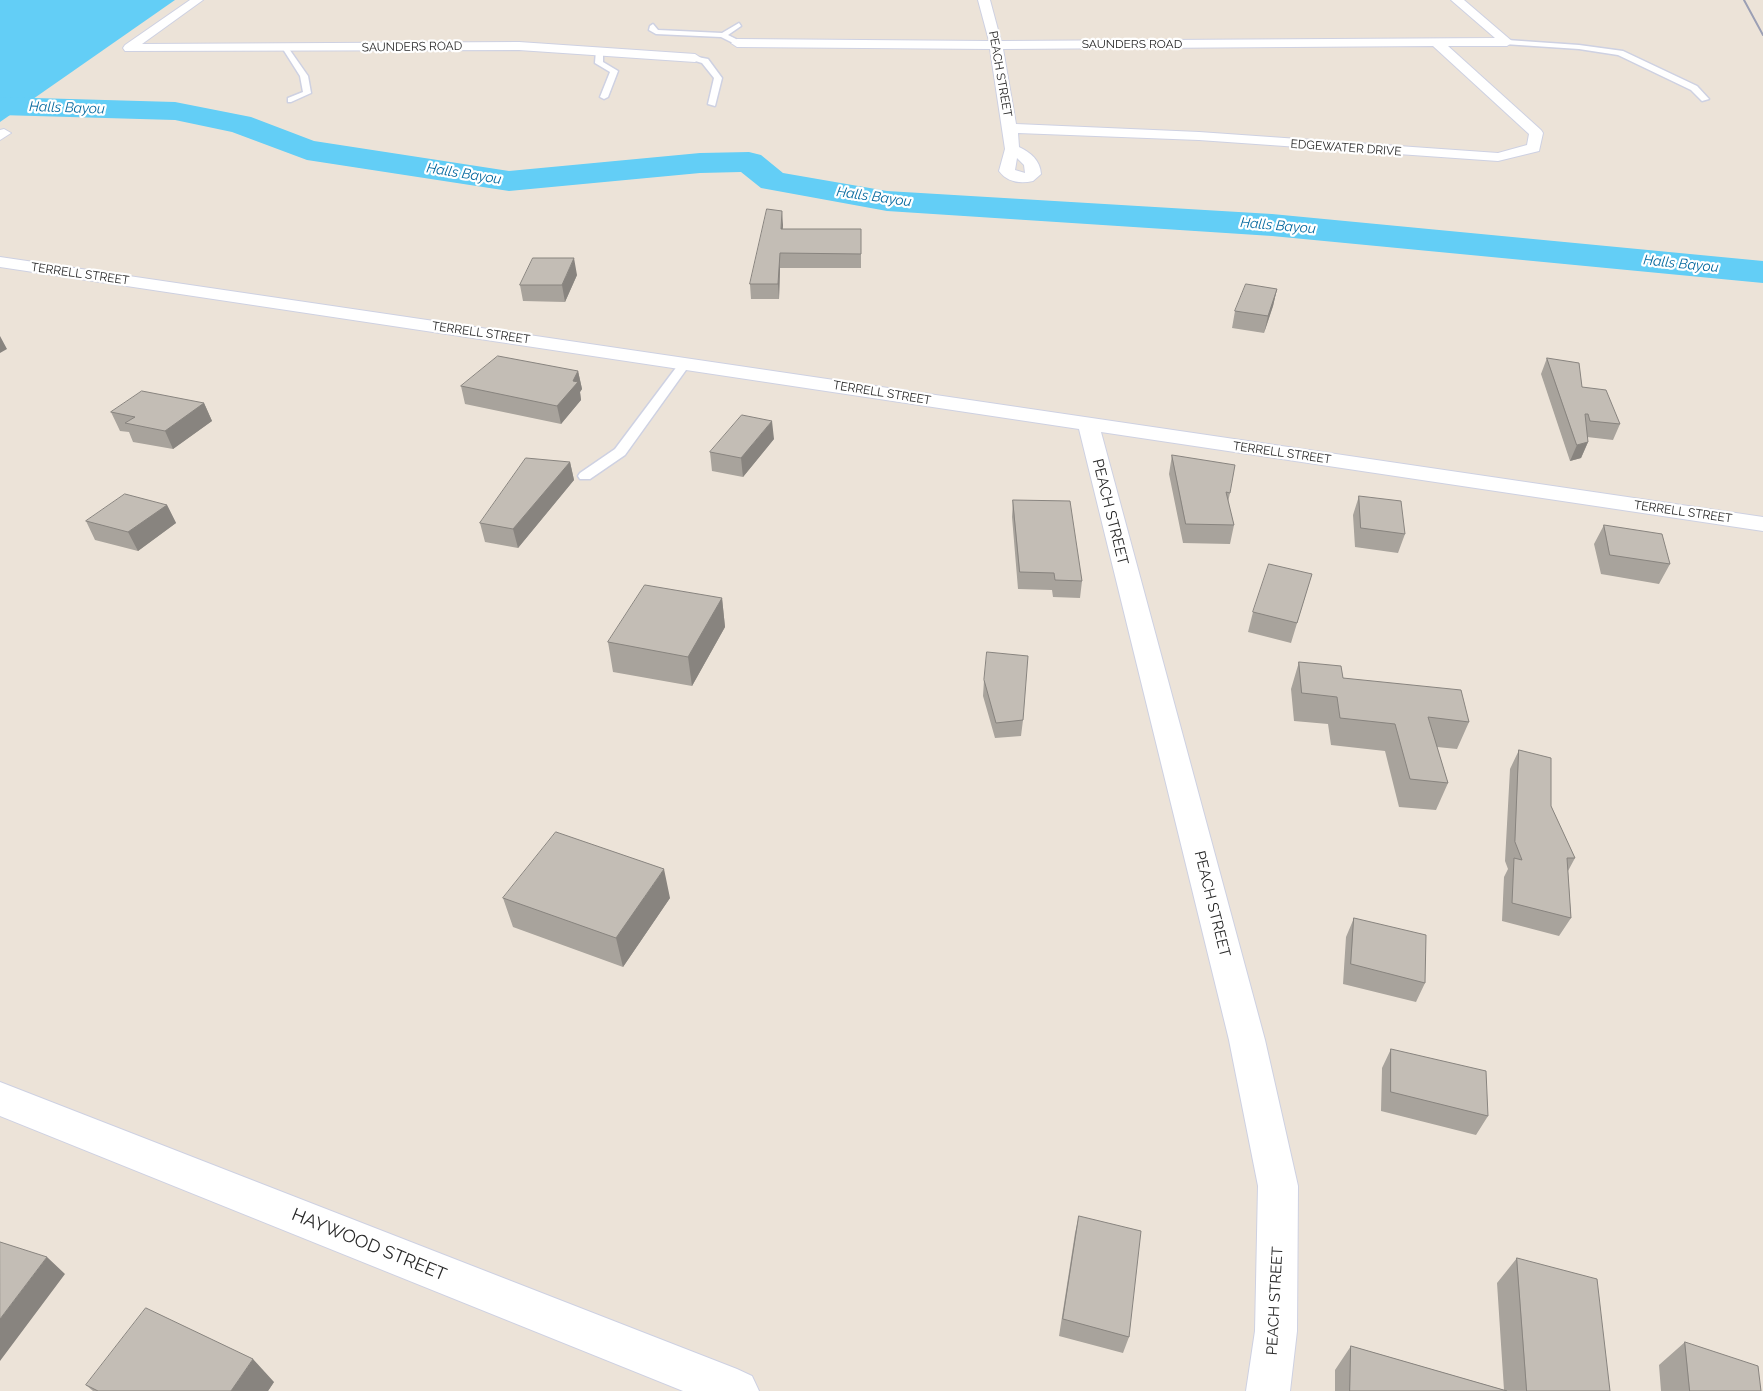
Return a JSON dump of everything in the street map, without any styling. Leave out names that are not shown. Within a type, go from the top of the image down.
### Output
[{"type":"street","name":"SAUNDERS ROAD","points":[[197,0],[129,48],[519,46],[695,58]]},
{"type":"street","name":"PEACH STREET","points":[[984,0],[996,44],[1012,148]]},
{"type":"street","points":[[1457,0],[1507,42]]},
{"type":"street","name":"SAUNDERS ROAD","points":[[737,43],[1507,42]]},
{"type":"street","name":"EDGEWATER DRIVE","points":[[1010,128],[1040,131],[1199,136],[1498,157],[1534,148],[1536,133],[1437,43]]},
{"type":"street","name":"TERRELL STREET","points":[[0,262],[1763,524]]},
{"type":"street","name":"PEACH STREET","points":[[1088,424],[1244,1031],[1278,1186],[1276,1331],[1268,1391]]},
{"type":"street","name":"HAYWOOD STREET","points":[[0,1099],[737,1391]]},
{"type":"lane","points":[[723,35],[739,25]]},
{"type":"lane","points":[[653,26],[653,30],[656,32],[723,35],[737,43]]},
{"type":"lane","points":[[1507,42],[1579,47],[1620,53],[1694,88],[1705,100]]},
{"type":"lane","points":[[284,48],[304,76],[307,93],[291,100]]},
{"type":"lane","points":[[599,52],[599,63],[614,71],[604,97]]},
{"type":"lane","points":[[695,58],[706,61],[718,78],[712,104]]},
{"type":"lane","points":[[585,476],[620,452],[685,363]]},
{"type":"water","points":[[0,0],[175,0],[0,122]]},
{"type":"building","points":[[767,209],[782,211],[781,229],[861,229],[861,254],[780,253],[778,284],[750,284]]},
{"type":"building","points":[[533,258],[574,258],[562,285],[520,285]]},
{"type":"building","points":[[1246,284],[1277,289],[1268,316],[1235,311]]},
{"type":"building","points":[[498,356],[578,371],[573,381],[578,382],[557,406],[461,386]]},
{"type":"building","points":[[1547,358],[1579,363],[1582,387],[1606,390],[1620,424],[1590,421],[1588,414],[1585,414],[1588,442],[1577,445]]},
{"type":"building","points":[[142,391],[204,403],[165,431],[125,423],[135,417],[111,412]]},
{"type":"building","points":[[742,415],[772,421],[741,458],[710,452]]},
{"type":"building","points":[[1172,455],[1235,465],[1230,493],[1226,492],[1234,525],[1186,524]]},
{"type":"building","points":[[526,458],[570,462],[513,529],[480,523]]},
{"type":"building","points":[[125,494],[167,505],[128,532],[86,521]]},
{"type":"building","points":[[1359,496],[1401,501],[1405,534],[1361,528]]},
{"type":"building","points":[[1013,500],[1070,501],[1082,581],[1055,580],[1054,573],[1020,572]]},
{"type":"building","points":[[1604,525],[1662,534],[1670,564],[1610,555]]},
{"type":"building","points":[[1269,564],[1312,574],[1297,623],[1253,612]]},
{"type":"building","points":[[645,585],[722,598],[688,657],[608,642]]},
{"type":"building","points":[[987,652],[1028,656],[1023,720],[996,723],[984,680]]},
{"type":"building","points":[[1299,662],[1341,666],[1343,678],[1461,690],[1469,722],[1428,717],[1448,783],[1410,779],[1395,724],[1340,718],[1337,697],[1302,693]]},
{"type":"building","points":[[1519,750],[1551,758],[1551,806],[1575,858],[1567,858],[1571,918],[1512,903],[1514,858],[1522,860],[1515,842]]},
{"type":"building","points":[[556,832],[664,869],[616,938],[503,898]]},
{"type":"building","points":[[1354,918],[1426,935],[1425,983],[1351,964]]},
{"type":"building","points":[[1391,1049],[1486,1071],[1488,1116],[1391,1092]]},
{"type":"building","points":[[1079,1216],[1141,1231],[1129,1337],[1063,1319]]},
{"type":"building","points":[[0,1242],[47,1257],[0,1319]]},
{"type":"building","points":[[1517,1258],[1597,1279],[1610,1391],[1527,1391]]},
{"type":"building","points":[[146,1308],[253,1359],[231,1391],[98,1391],[86,1385]]},
{"type":"building","points":[[1685,1342],[1758,1366],[1761,1391],[1690,1391]]},
{"type":"building","points":[[1351,1346],[1507,1391],[1350,1391]]},
{"type":"waterway","name":"Halls Bayou","points":[[0,106],[175,111],[240,124],[307,150],[509,181],[700,163],[749,162],[773,181],[887,201],[1272,225],[1763,272]]},
{"type":"railway","points":[[1744,0],[1763,35]]}]
